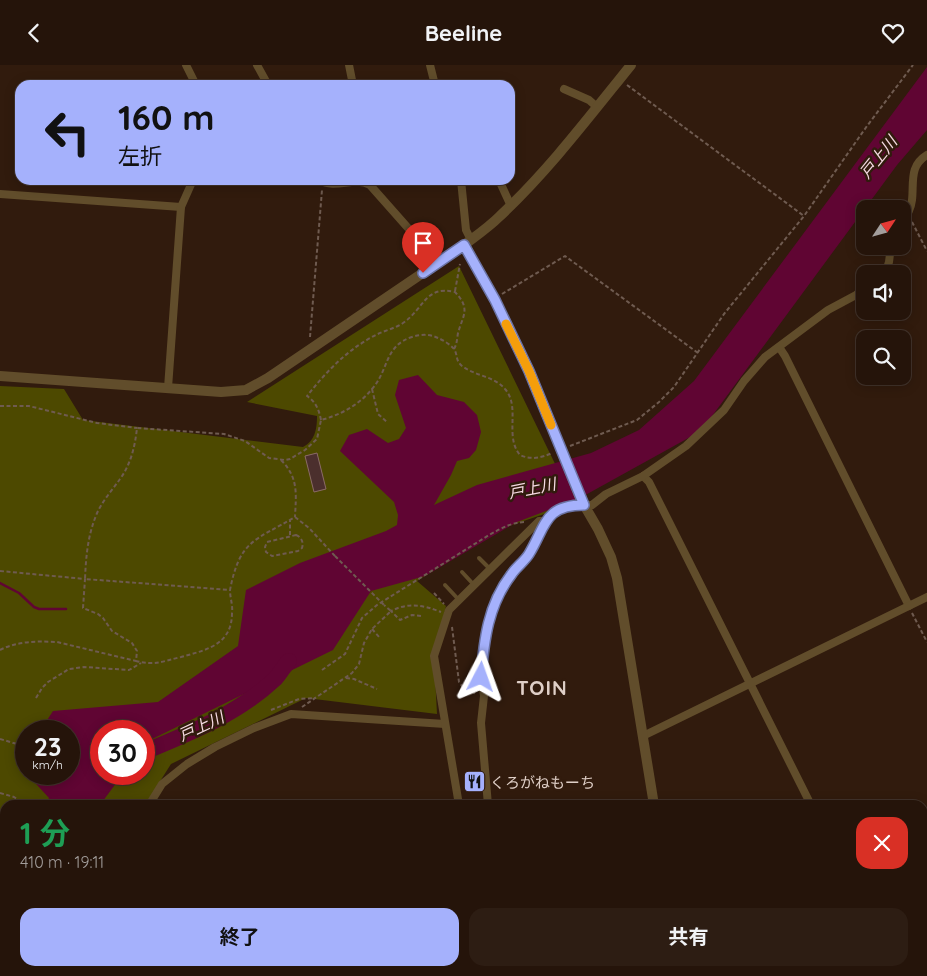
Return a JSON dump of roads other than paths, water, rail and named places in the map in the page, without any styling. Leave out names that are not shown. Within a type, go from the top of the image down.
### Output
[{"type":"street","points":[[186,65],[194,80]]},
{"type":"street","points":[[256,65],[265,80]]},
{"type":"street","points":[[349,65],[352,80]]},
{"type":"street","points":[[430,65],[434,80]]},
{"type":"street","points":[[0,376],[221,392],[246,390],[261,383],[439,263],[467,243],[511,206],[555,157],[631,65]]},
{"type":"street","points":[[564,89],[589,100],[597,107]]},
{"type":"street","points":[[911,204],[912,174],[916,165],[927,155]]},
{"type":"street","points":[[168,389],[181,207],[191,185]]},
{"type":"street","points":[[370,185],[439,263]]},
{"type":"street","points":[[461,185],[467,243],[529,371],[582,502],[598,529],[611,557],[617,578],[653,800]]},
{"type":"street","points":[[501,185],[511,206]]},
{"type":"street","points":[[0,194],[181,207]]},
{"type":"street","points":[[458,800],[434,655],[449,610],[490,569],[554,512],[582,502],[592,505],[606,494],[643,476],[686,445],[724,409],[744,381],[765,357],[820,315],[856,293]]},
{"type":"street","points":[[779,347],[909,606]]},
{"type":"street","points":[[643,476],[649,482],[809,800]]},
{"type":"street","points":[[488,800],[481,723],[484,696],[481,677],[484,640],[498,595],[511,575],[528,556],[542,521]]},
{"type":"street","points":[[643,736],[927,597]]},
{"type":"street","points":[[152,800],[162,785],[187,764],[215,747],[254,728],[293,714],[445,724]]},
{"type":"lane","points":[[479,558],[490,569]]},
{"type":"lane","points":[[462,572],[474,585]]},
{"type":"lane","points":[[445,585],[458,600]]},
{"type":"water","points":[[927,67],[927,130],[897,165],[871,200],[856,200],[856,221],[701,431],[580,498],[517,522],[425,576],[371,591],[333,650],[155,738],[155,720],[90,720],[90,785],[97,785],[88,800],[48,800],[49,798],[37,785],[80,785],[80,720],[47,720],[53,711],[158,702],[238,646],[246,590],[300,563],[386,531],[397,525],[398,515],[394,502],[340,451],[349,435],[367,429],[388,443],[399,439],[406,428],[395,395],[399,380],[418,375],[437,395],[464,402],[477,415],[481,432],[476,450],[469,458],[457,461],[434,505],[477,485],[591,453],[639,430],[694,381]]},
{"type":"waterway","points":[[0,583],[19,593],[34,607],[39,609],[66,609]]},
{"type":"waterway","name":"戸上川","points":[[155,747],[213,721],[245,703],[275,679],[289,661]]},
{"type":"waterway","name":"戸上川","points":[[94,800],[105,785]]},
{"type":"place","name":"くろがねもーち","points":[[474,782]]},
{"type":"district","name":"TOIN","points":[[542,687]]}]
